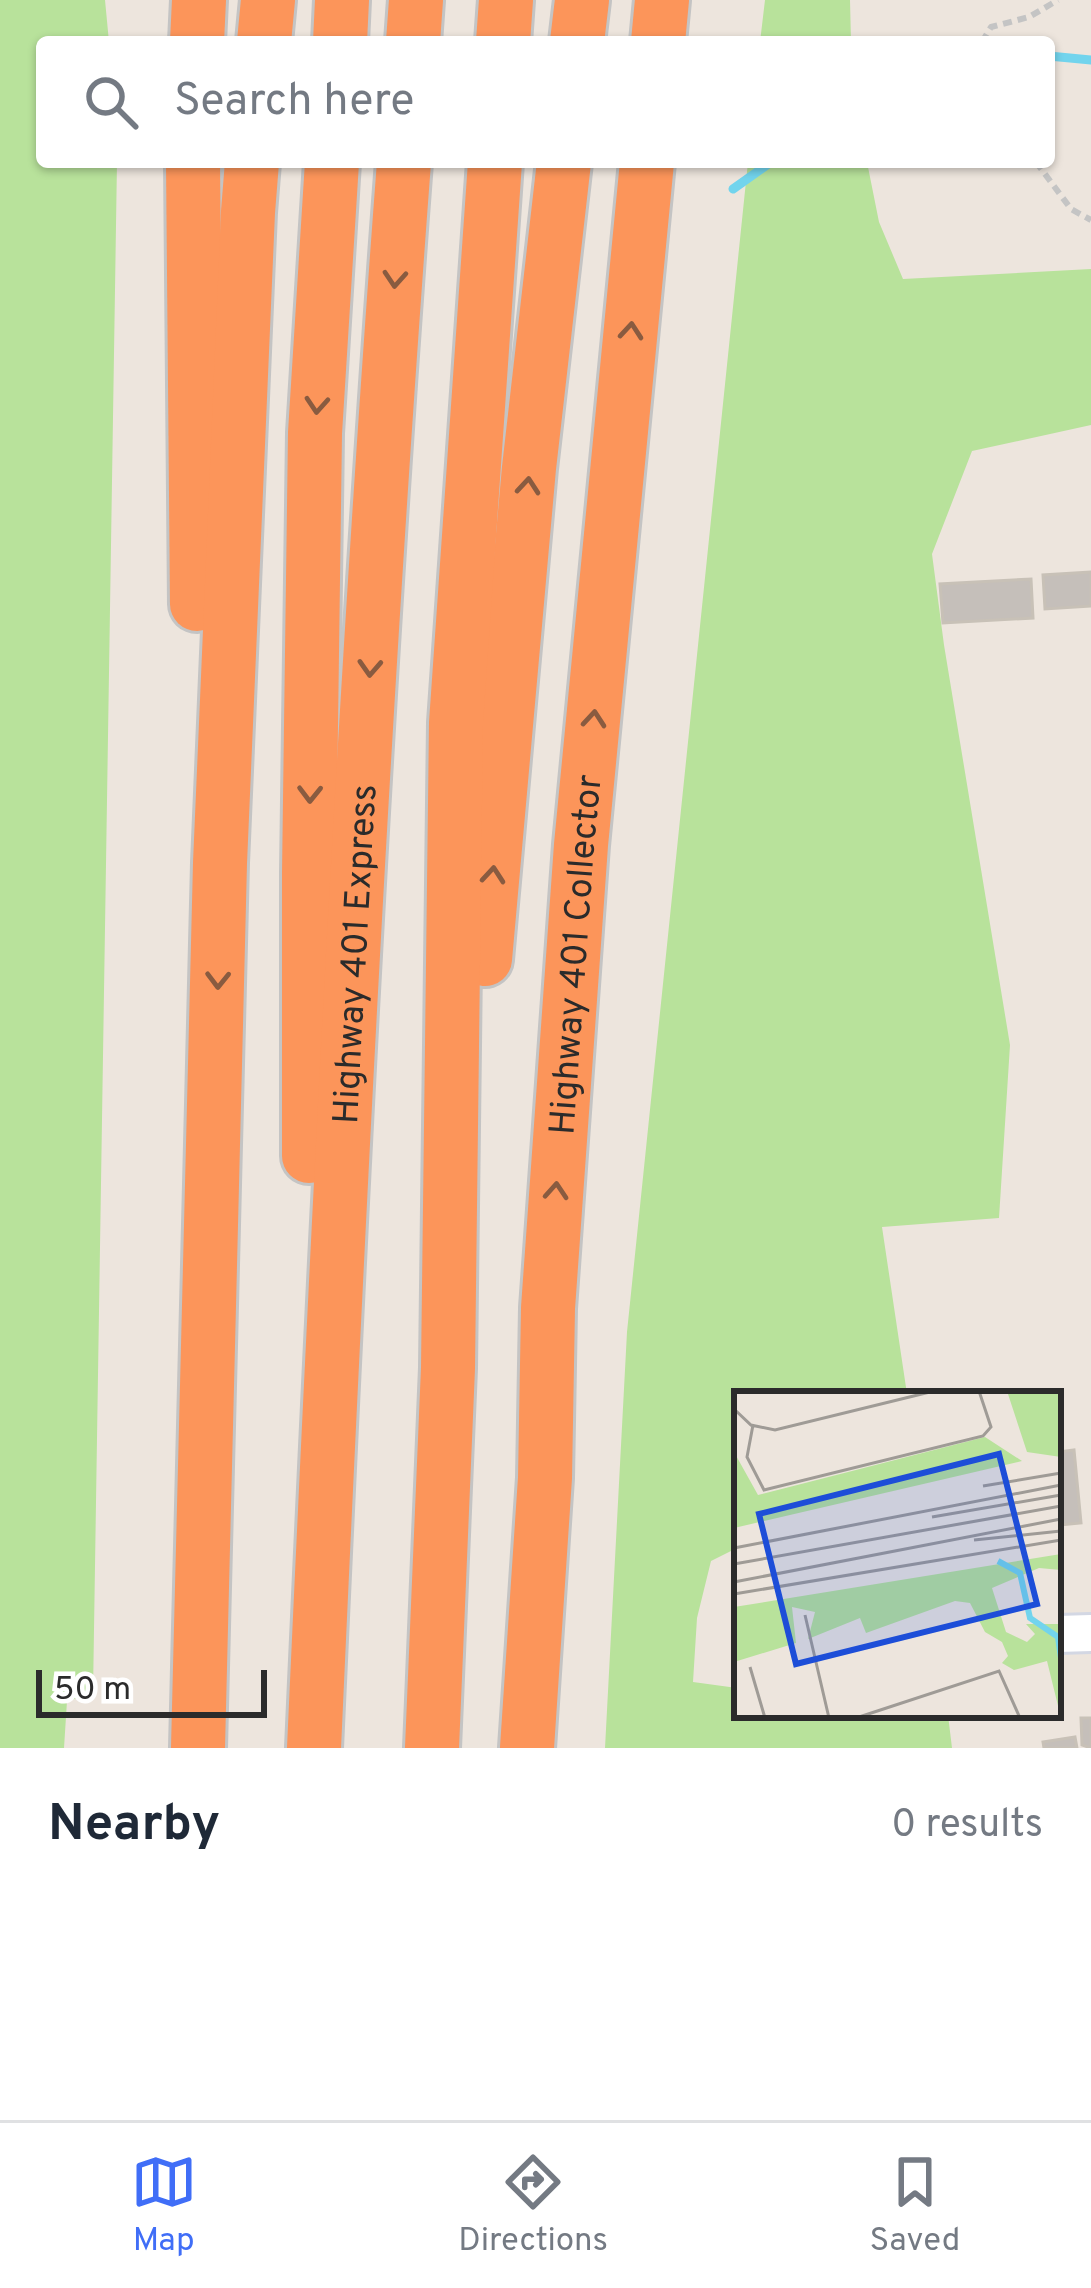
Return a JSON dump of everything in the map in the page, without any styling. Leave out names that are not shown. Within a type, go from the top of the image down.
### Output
[{"type":"highway","points":[[197,36],[199,0]]},
{"type":"highway","points":[[265,36],[268,0]]},
{"type":"highway","points":[[340,36],[342,0]]},
{"type":"highway","points":[[413,36],[416,0]]},
{"type":"highway","points":[[503,36],[506,0]]},
{"type":"highway","points":[[578,36],[582,0]]},
{"type":"highway","points":[[659,36],[662,0]]},
{"type":"highway","points":[[193,168],[198,704],[220,863]]},
{"type":"highway","points":[[198,1748],[220,863],[253,168]]},
{"type":"highway","points":[[331,1367],[309,1199],[309,873],[315,433],[332,168]]},
{"type":"highway","name":"Highway 401 Express","points":[[314,1748],[381,467],[404,168]]},
{"type":"highway","points":[[432,1748],[448,1368],[456,723],[495,168]]},
{"type":"highway","points":[[448,1368],[530,468],[563,168]]},
{"type":"highway","name":"Highway 401 Collector","points":[[527,1748],[544,1478],[548,1308],[581,845],[646,168]]},
{"type":"street","points":[[1061,1634],[1091,1633]]},
{"type":"path","points":[[986,36],[992,27],[1029,17],[1058,0]]},
{"type":"path","points":[[1040,168],[1071,209],[1091,220]]},
{"type":"green space","points":[[0,0],[105,0],[108,36],[36,36],[36,168],[117,168],[93,1694],[67,1701],[64,1748],[0,1748]]},
{"type":"green space","points":[[765,0],[850,0],[851,36],[761,36]]},
{"type":"green space","points":[[747,168],[868,168],[879,222],[903,279],[1091,269],[1091,425],[972,451],[932,554],[1010,1045],[999,1218],[882,1227],[907,1391],[734,1391],[734,1550],[711,1561],[697,1618],[693,1682],[734,1688],[734,1718],[948,1718],[952,1748],[605,1748],[627,1332]]},
{"type":"building","points":[[1091,572],[1091,606],[1045,609],[1043,575]]},
{"type":"building","points":[[1031,579],[1033,618],[943,623],[940,584]]},
{"type":"building","points":[[1074,1450],[1081,1523],[1061,1525],[1061,1452]]},
{"type":"building","points":[[1081,1718],[1091,1718],[1091,1748],[1082,1745]]},
{"type":"building","points":[[1075,1737],[1077,1748],[1044,1748],[1043,1742]]},
{"type":"waterway","points":[[1055,57],[1091,60]]},
{"type":"waterway","points":[[733,189],[763,168]]}]
